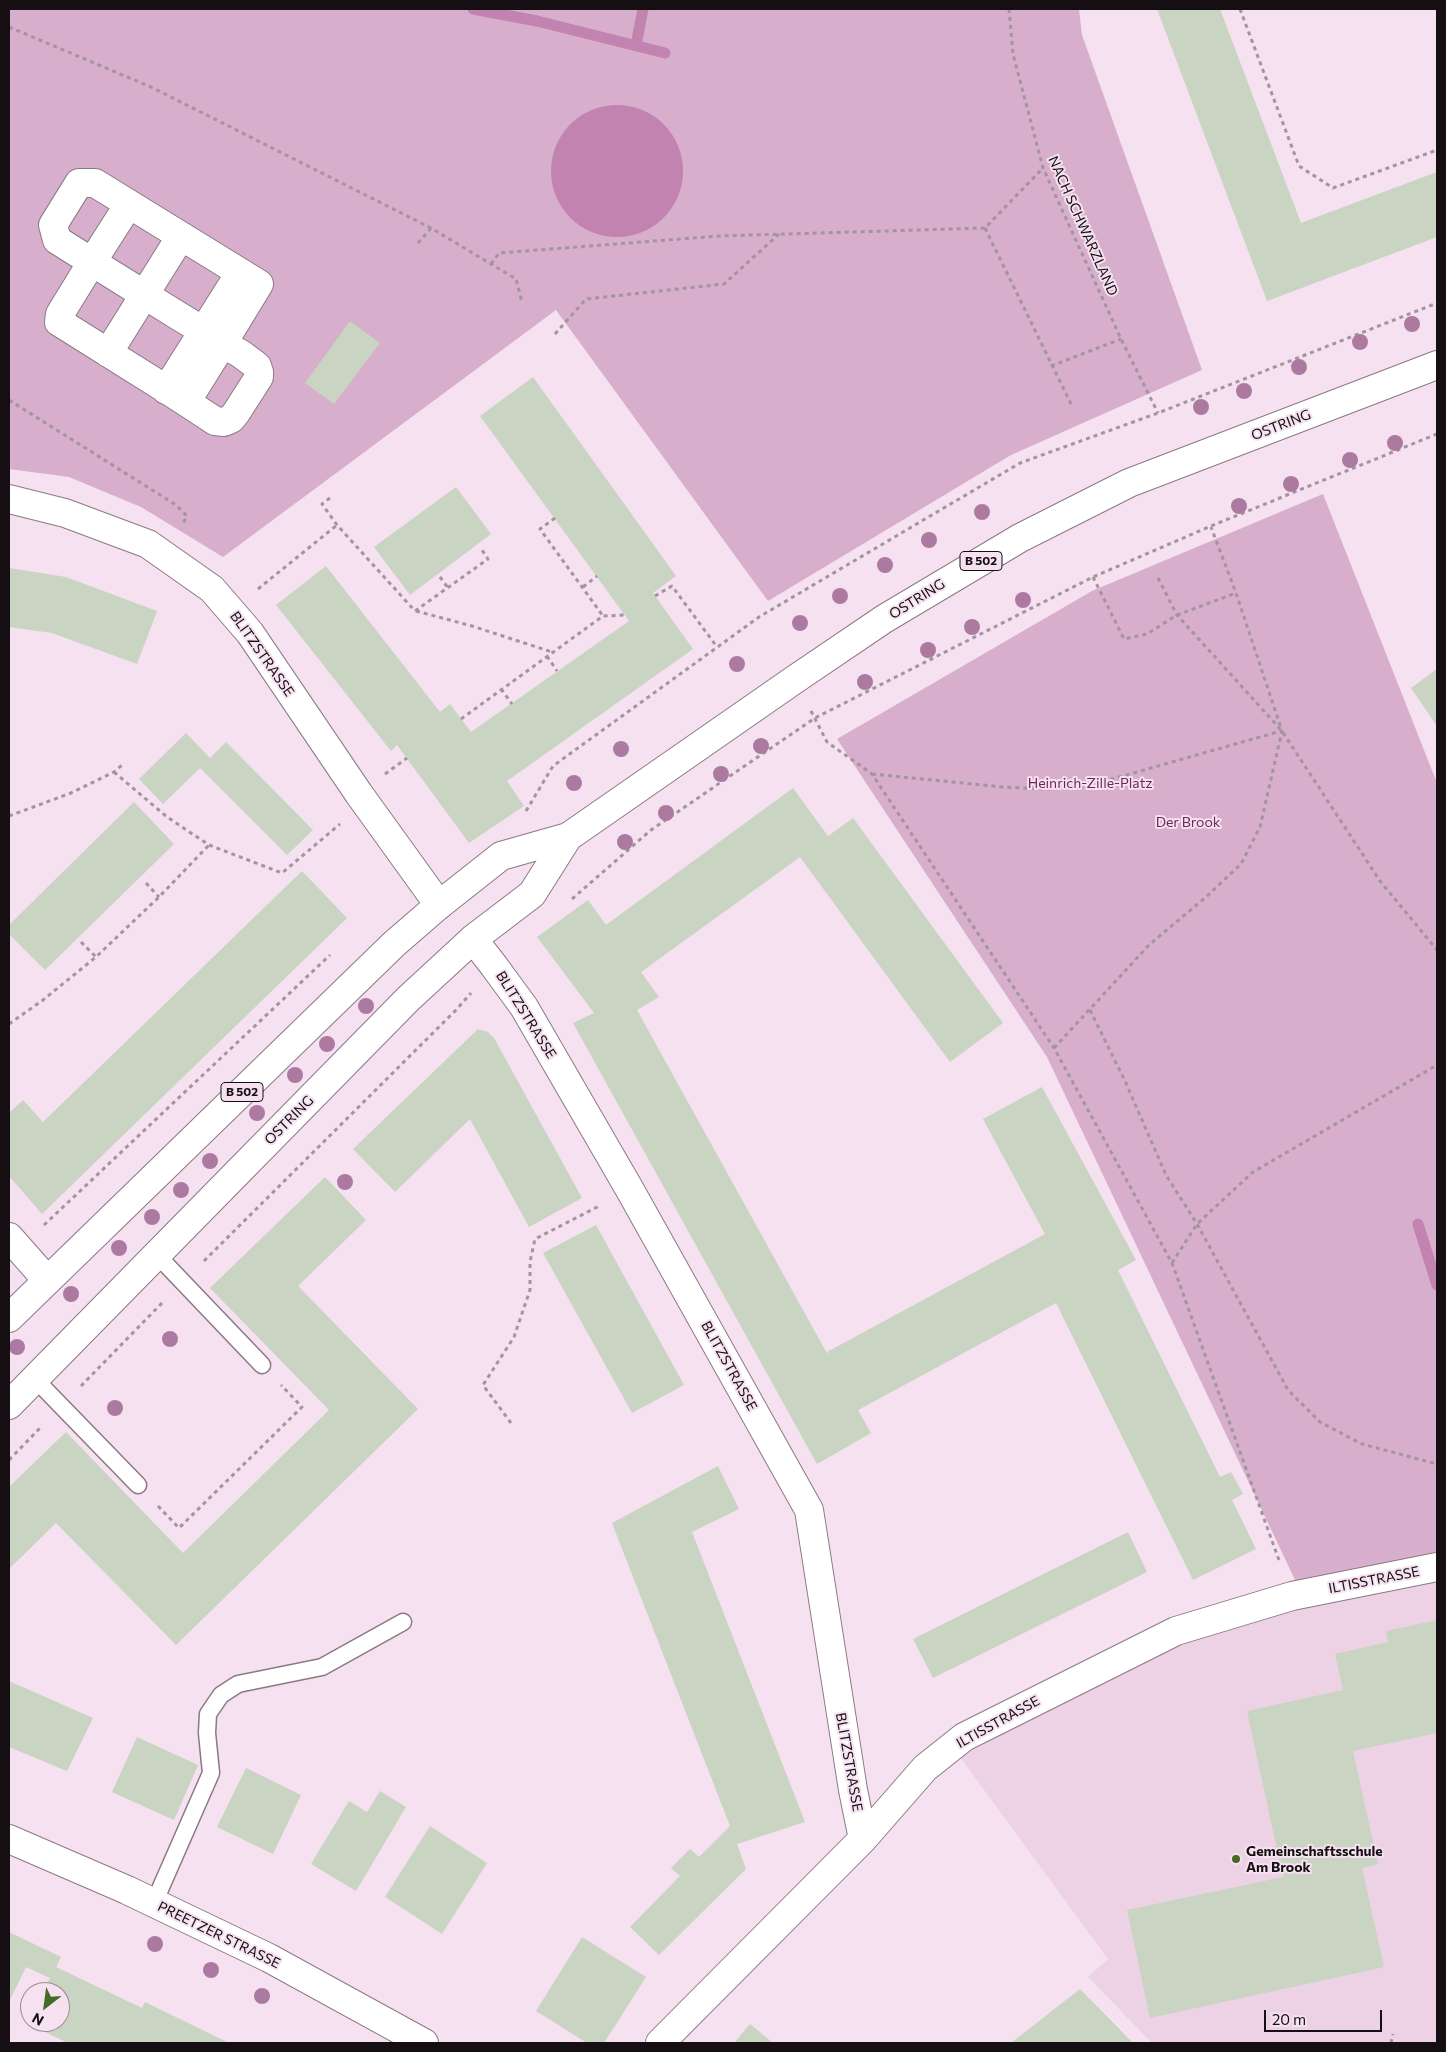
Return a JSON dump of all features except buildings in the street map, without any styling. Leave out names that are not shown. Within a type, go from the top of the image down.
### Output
[{"type":"street","points":[[129,204],[92,262],[60,314],[59,322],[215,421],[224,422],[231,419],[259,377],[257,366],[213,337],[144,295],[92,262],[57,240],[53,225],[79,184],[95,183],[181,236],[240,273],[213,337],[176,396]]},
{"type":"street","points":[[108,353],[181,236]]},
{"type":"street","name":"OSTRING","points":[[9,1318],[394,944],[439,905],[501,856],[568,837],[884,620],[1020,538],[1129,484],[1437,365]]},
{"type":"street","name":"BLITZSTRASSE","points":[[9,500],[65,513],[148,544],[212,588],[250,633],[365,803],[439,905]]},
{"type":"street","name":"OSTRING","points":[[9,1405],[408,999],[472,939],[532,894],[568,837]]},
{"type":"street","name":"BLITZSTRASSE","points":[[472,939],[524,1007],[630,1190],[809,1510],[853,1790],[863,1838]]},
{"type":"street","points":[[9,1237],[47,1280]]},
{"type":"street","name":"ILTISSTRASSE","points":[[660,2043],[863,1838],[926,1768],[964,1737],[1176,1630],[1292,1596],[1437,1567]]},
{"type":"street","name":"PREETZER STRASSE","points":[[9,1839],[154,1903],[269,1958],[424,2043]]},
{"type":"lane","points":[[157,1255],[262,1365]]},
{"type":"lane","points":[[35,1379],[138,1486]]},
{"type":"lane","points":[[154,1903],[211,1773],[207,1733],[208,1714],[220,1695],[238,1684],[322,1667],[403,1622]]},
{"type":"path","name":"NACH SCHWARZLAND","points":[[1009,9],[1013,54],[1043,168],[1121,339],[1158,413]]},
{"type":"path","points":[[1240,9],[1299,166],[1333,188],[1437,150]]},
{"type":"path","points":[[9,27],[151,87],[431,228],[516,279],[522,302]]},
{"type":"path","points":[[491,264],[499,253],[719,236],[985,228],[1043,168]]},
{"type":"path","points":[[418,243],[431,228]]},
{"type":"path","points":[[985,228],[1072,406]]},
{"type":"path","points":[[555,334],[586,299],[724,284],[780,234]]},
{"type":"path","points":[[1051,366],[1121,339]]},
{"type":"path","points":[[9,400],[176,505],[187,516],[165,556]]},
{"type":"path","points":[[569,901],[652,830],[815,718],[1093,577],[1211,526],[1437,434]]},
{"type":"path","points":[[330,498],[322,504],[336,525],[415,611],[472,626],[552,652]]},
{"type":"path","points":[[555,518],[540,529],[604,616]]},
{"type":"path","points":[[270,580],[336,525]]},
{"type":"path","points":[[1054,1048],[1149,945],[1206,897],[1241,864],[1260,827],[1282,731],[1236,593],[1211,526]]},
{"type":"path","points":[[415,611],[488,560],[480,547]]},
{"type":"path","points":[[583,587],[597,576]]},
{"type":"path","points":[[440,577],[448,588]]},
{"type":"path","points":[[1093,577],[1124,639],[1147,634],[1177,615],[1236,593]]},
{"type":"path","points":[[1158,578],[1177,615],[1282,731],[1380,881],[1437,950]]},
{"type":"path","points":[[655,596],[672,586],[717,647]]},
{"type":"path","points":[[462,719],[604,616],[626,615]]},
{"type":"path","points":[[547,656],[557,671]]},
{"type":"path","points":[[502,689],[512,704]]},
{"type":"path","points":[[872,774],[1003,787],[1045,789],[1084,787],[1282,731]]},
{"type":"path","points":[[827,742],[872,774],[1054,1048],[1172,1263],[1292,1596]]},
{"type":"path","points":[[9,816],[71,793],[114,772],[122,765]]},
{"type":"path","points":[[114,772],[167,817],[208,845],[282,872],[365,803]]},
{"type":"path","points":[[9,1024],[43,1000],[96,957],[159,897],[208,845]]},
{"type":"path","points":[[146,883],[159,897]]},
{"type":"path","points":[[81,942],[96,957]]},
{"type":"path","points":[[9,1460],[183,1282],[456,1010],[494,966]]},
{"type":"path","points":[[1090,1010],[1166,1175],[1197,1224],[1288,1390],[1320,1422],[1362,1444],[1437,1464]]},
{"type":"path","points":[[1172,1263],[1197,1224],[1253,1172],[1437,1065]]},
{"type":"path","points":[[512,1423],[483,1385],[514,1337],[530,1290],[530,1262],[536,1239],[630,1190]]},
{"type":"path","points":[[138,1486],[179,1528],[200,1508],[302,1407],[262,1365]]},
{"type":"path","points":[[1391,2043],[1393,2034]]},
{"type":"shaded area","points":[[617,105],[642,110],[653,116],[663,125],[672,135],[678,146],[683,171],[678,196],[672,207],[663,217],[653,226],[642,232],[617,237],[592,232],[581,226],[571,217],[562,207],[556,196],[551,171],[556,146],[562,135],[571,125],[581,116],[592,110]]},
{"type":"shaded area","name":"Gemeinschaftsschule Am Brook","points":[[1437,1555],[1437,2043],[1152,2043],[1088,1977],[1108,1959],[960,1757],[1127,1667],[1198,1615]]},
{"type":"green space","points":[[9,9],[1079,9],[1082,35],[1202,370],[1011,455],[768,601],[556,310],[223,557],[141,507],[69,477],[9,469]]},
{"type":"green space","name":"Der Brook","points":[[1323,494],[1437,783],[1437,1555],[1296,1582],[1047,1057],[837,739],[1092,591]]},
{"type":"waterway","points":[[473,9],[537,21],[665,53]]},
{"type":"waterway","points":[[636,45],[643,9]]},
{"type":"waterway","points":[[1418,1224],[1437,1285]]},
{"type":"place","name":"Gemeinschaftsschule Am Brook","points":[[1236,1859]]},
{"type":"park label","name":"Heinrich-Zille-Platz","points":[[1090,783]]}]
